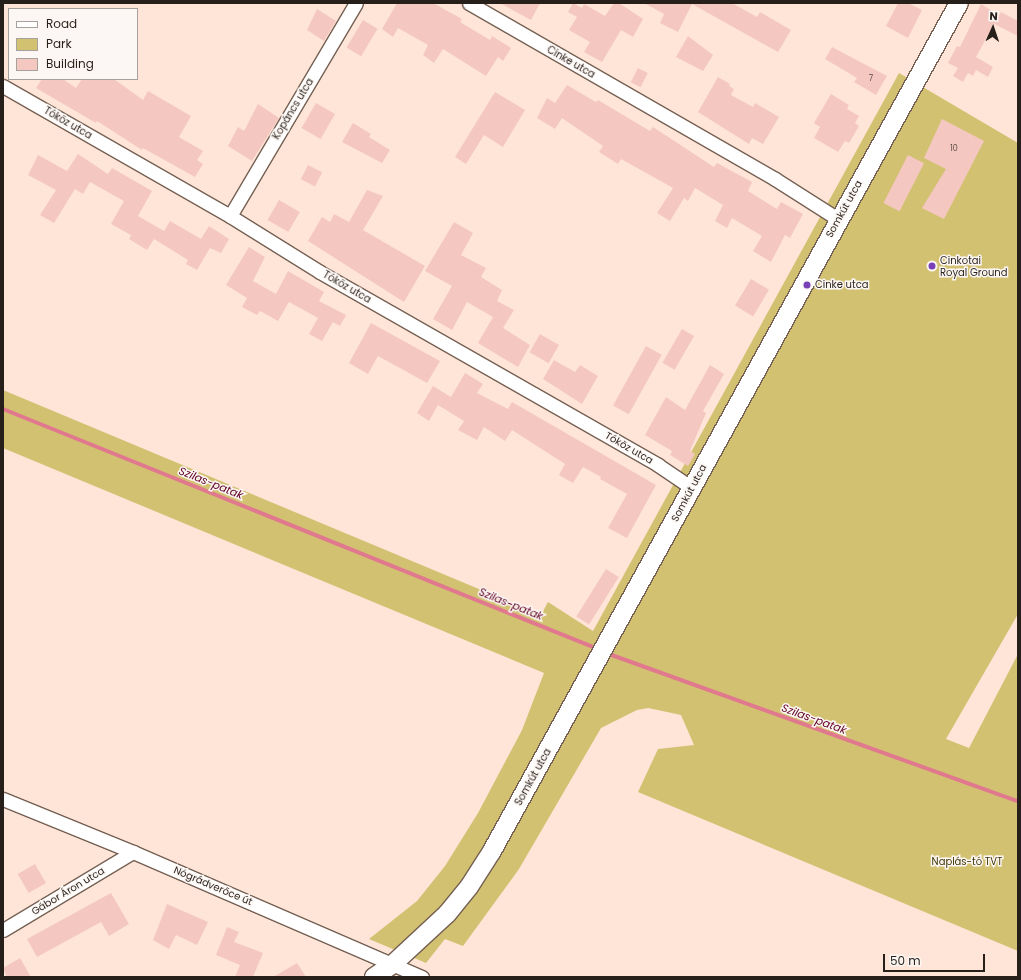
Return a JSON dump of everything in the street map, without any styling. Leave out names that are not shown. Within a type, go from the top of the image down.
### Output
[{"type":"street","name":"Kopáncs utca","points":[[230,216],[356,3]]},
{"type":"street","name":"Cinke utca","points":[[469,3],[762,171],[838,219]]},
{"type":"street","name":"Somkút utca","points":[[374,977],[393,964],[447,914],[469,887],[492,851],[608,644],[838,219],[959,3]]},
{"type":"street","name":"Tóköz utca","points":[[3,86],[230,216],[320,272],[651,461],[692,488]]},
{"type":"street","name":"Nógrádverőce út","points":[[3,799],[133,852],[422,977]]},
{"type":"street","name":"Gábor Áron utca","points":[[3,930],[133,852]]},
{"type":"green space","name":"Naplás-tó TVT","points":[[899,73],[1018,143],[1018,614],[946,739],[969,748],[1018,654],[1018,951],[638,792],[658,749],[694,745],[681,715],[648,708],[637,710],[601,728],[519,869],[463,946],[445,939],[426,963],[369,939],[417,901],[445,866],[478,813],[522,730],[544,673],[3,448],[3,390],[541,615],[548,602],[593,631]]},
{"type":"building","points":[[397,3],[433,3],[462,19],[460,22],[490,40],[492,36],[511,48],[503,61],[498,57],[486,76],[443,49],[434,63],[423,55],[428,45],[398,28],[393,37],[382,29]]},
{"type":"building","points":[[500,3],[540,3],[531,20]]},
{"type":"building","points":[[573,3],[582,8],[584,4],[605,16],[614,3],[619,3],[643,19],[633,37],[621,30],[602,62],[584,52],[590,42],[569,30],[577,17],[568,12]]},
{"type":"building","points":[[644,3],[732,3],[757,17],[760,12],[791,30],[778,52],[692,4],[678,32],[660,23],[664,14]]},
{"type":"building","points":[[898,3],[908,3],[922,10],[908,38],[886,26]]},
{"type":"building","points":[[981,4],[999,15],[976,57],[993,67],[988,77],[976,70],[973,76],[968,73],[963,82],[953,76],[958,68],[948,63],[957,46],[960,47]]},
{"type":"building","points":[[317,9],[336,21],[324,41],[307,30]]},
{"type":"building","points":[[1001,12],[1018,21],[1018,36],[994,24]]},
{"type":"building","points":[[363,20],[378,29],[361,56],[347,47]]},
{"type":"building","points":[[688,36],[713,55],[703,71],[676,57]]},
{"type":"building","points":[[832,47],[887,76],[876,95],[854,82],[857,78],[825,59]]},
{"type":"building","points":[[638,68],[648,73],[641,87],[631,82]]},
{"type":"building","points":[[718,77],[730,84],[729,86],[734,89],[731,95],[753,107],[755,103],[779,117],[763,144],[752,138],[749,144],[698,112]]},
{"type":"building","points":[[41,80],[64,80],[76,88],[81,80],[115,80],[143,100],[148,91],[191,116],[179,137],[203,151],[197,160],[203,164],[195,177],[143,148],[142,150],[97,121],[96,123],[36,88]]},
{"type":"building","points":[[567,85],[596,102],[598,100],[650,131],[653,127],[714,167],[717,163],[752,182],[748,191],[777,209],[781,202],[803,214],[790,238],[785,235],[771,262],[753,251],[762,236],[732,218],[727,228],[715,221],[723,205],[695,188],[688,201],[684,198],[670,221],[657,213],[673,188],[621,159],[618,164],[599,152],[603,146],[562,118],[555,129],[537,118],[547,98],[555,103]]},
{"type":"building","points":[[495,92],[525,110],[503,147],[484,135],[466,164],[455,157]]},
{"type":"building","points":[[831,94],[849,105],[847,109],[859,116],[855,123],[859,126],[849,143],[845,141],[838,152],[814,138],[820,127],[814,123]]},
{"type":"building","points":[[316,103],[335,114],[321,139],[302,128]]},
{"type":"building","points":[[258,104],[279,118],[252,161],[228,146],[238,127],[244,131]]},
{"type":"building","points":[[942,119],[984,141],[944,219],[922,208],[946,169],[924,158]]},
{"type":"building","points":[[353,123],[371,134],[369,137],[390,150],[382,163],[342,142]]},
{"type":"building","points":[[78,154],[108,174],[112,168],[152,191],[138,216],[164,231],[170,221],[201,239],[209,226],[229,239],[221,253],[210,248],[197,270],[186,264],[188,260],[154,239],[147,250],[129,239],[131,235],[111,224],[124,201],[90,182],[83,194],[75,189],[54,223],[40,215],[56,190],[28,175],[38,155],[67,171]]},
{"type":"building","points":[[908,155],[924,163],[900,211],[883,203]]},
{"type":"building","points":[[308,165],[322,172],[315,187],[301,179]]},
{"type":"building","points":[[367,190],[383,196],[363,230],[425,266],[404,302],[308,241],[322,217],[330,222],[334,214],[349,222]]},
{"type":"building","points":[[279,200],[300,212],[288,232],[268,220]]},
{"type":"building","points":[[454,222],[473,233],[461,255],[486,268],[481,277],[502,290],[497,301],[514,310],[503,328],[530,345],[518,367],[478,343],[493,317],[467,302],[452,330],[433,319],[452,286],[425,271]]},
{"type":"building","points":[[249,247],[265,257],[253,281],[276,294],[288,271],[324,292],[319,301],[346,315],[340,326],[333,322],[322,341],[309,334],[318,318],[289,302],[278,321],[260,311],[257,315],[242,307],[247,298],[226,285]]},
{"type":"building","points":[[751,279],[769,290],[753,316],[735,306]]},
{"type":"building","points":[[371,323],[440,361],[427,383],[378,356],[368,374],[349,363]]},
{"type":"building","points":[[682,329],[694,336],[675,370],[662,363]]},
{"type":"building","points":[[540,334],[559,345],[549,363],[530,352]]},
{"type":"building","points":[[646,346],[662,355],[629,414],[613,405]]},
{"type":"building","points":[[554,360],[575,372],[580,365],[598,376],[582,404],[543,379]]},
{"type":"building","points":[[710,365],[724,374],[703,411],[706,413],[690,451],[695,454],[688,466],[670,455],[672,451],[645,435],[666,397],[685,410]]},
{"type":"building","points":[[465,373],[483,384],[477,393],[508,409],[512,402],[656,485],[627,538],[608,528],[627,494],[600,479],[601,477],[583,467],[573,483],[559,475],[565,464],[512,430],[505,441],[484,427],[477,440],[458,430],[464,421],[438,405],[429,421],[417,413],[433,386],[451,397]]},
{"type":"building","points":[[606,569],[619,577],[589,624],[576,616]]},
{"type":"building","points":[[35,864],[46,883],[29,893],[18,874]]},
{"type":"building","points":[[111,893],[129,924],[109,936],[101,922],[37,957],[27,939]]},
{"type":"building","points":[[167,904],[208,922],[197,945],[176,935],[169,949],[153,940]]},
{"type":"building","points":[[227,927],[239,932],[234,942],[263,953],[253,977],[235,977],[240,965],[216,955]]},
{"type":"building","points":[[20,958],[31,977],[7,977],[3,968]]},
{"type":"building","points":[[297,963],[306,977],[273,977]]},
{"type":"waterway","name":"Szilas-patak","points":[[3,409],[598,649]]},
{"type":"waterway","name":"Szilas-patak","points":[[606,653],[1018,801]]},
{"type":"place","name":"Cinkotai Royal Ground","points":[[932,266]]},
{"type":"place","name":"Cinke utca","points":[[807,285]]}]
